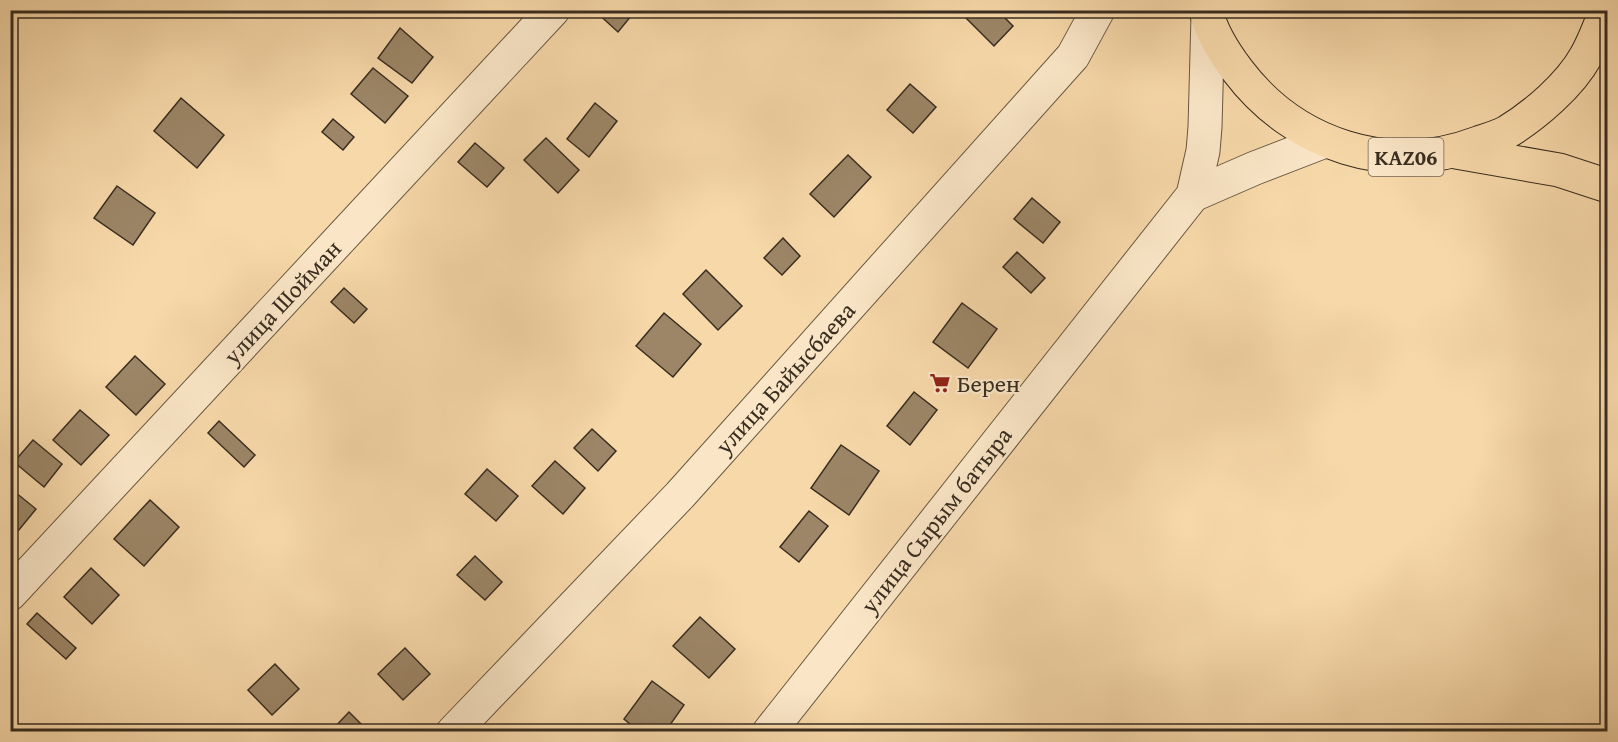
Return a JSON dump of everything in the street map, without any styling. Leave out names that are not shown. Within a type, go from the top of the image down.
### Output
[{"type":"highway","name":"KАZ06","points":[[1207,13],[1226,56],[1253,91],[1286,120],[1325,141],[1367,154],[1411,158],[1455,152],[1506,132],[1551,100],[1585,58],[1606,10]]},
{"type":"highway","name":"KАZ06","points":[[1455,152],[1559,170],[1608,186]]},
{"type":"street","name":"улица Байысбаева","points":[[453,732],[680,495],[1073,56],[1098,10]]},
{"type":"street","name":"улица Сырым батыра","points":[[768,732],[1193,195],[1203,151],[1205,127],[1207,13]]},
{"type":"street","name":"улица Шойман","points":[[10,594],[542,14]]},
{"type":"street","name":"улица Сырым батыра","points":[[1193,195],[1325,141]]},
{"type":"building","points":[[594,10],[636,10],[618,32]]},
{"type":"building","points":[[958,10],[997,10],[1013,26],[994,46]]},
{"type":"building","points":[[400,28],[433,57],[412,83],[378,58]]},
{"type":"building","points":[[373,68],[408,96],[385,123],[351,94]]},
{"type":"building","points":[[910,84],[936,107],[913,133],[887,110]]},
{"type":"building","points":[[181,98],[224,135],[197,168],[154,131]]},
{"type":"building","points":[[595,103],[617,121],[589,157],[567,139]]},
{"type":"building","points":[[333,119],[354,137],[343,150],[322,132]]},
{"type":"building","points":[[546,138],[579,170],[558,193],[524,160]]},
{"type":"building","points":[[475,143],[504,168],[487,187],[458,162]]},
{"type":"building","points":[[848,155],[871,177],[834,217],[810,194]]},
{"type":"building","points":[[117,186],[155,213],[133,245],[94,218]]},
{"type":"building","points":[[1032,198],[1060,222],[1043,243],[1014,219]]},
{"type":"building","points":[[783,238],[800,256],[782,275],[764,258]]},
{"type":"building","points":[[1017,252],[1045,278],[1031,293],[1003,267]]},
{"type":"building","points":[[706,270],[742,306],[718,330],[683,294]]},
{"type":"building","points":[[344,288],[367,309],[354,323],[331,302]]},
{"type":"building","points":[[962,303],[997,329],[968,368],[933,342]]},
{"type":"building","points":[[664,313],[701,344],[673,377],[636,346]]},
{"type":"building","points":[[135,356],[165,384],[136,415],[106,387]]},
{"type":"building","points":[[914,392],[937,410],[910,445],[887,426]]},
{"type":"building","points":[[80,410],[109,435],[81,465],[53,440]]},
{"type":"building","points":[[219,421],[255,455],[244,467],[208,433]]},
{"type":"building","points":[[592,429],[616,451],[598,471],[574,448]]},
{"type":"building","points":[[33,440],[62,464],[44,487],[14,462]]},
{"type":"building","points":[[841,445],[879,471],[849,515],[811,488]]},
{"type":"building","points":[[555,461],[585,488],[563,514],[532,486]]},
{"type":"building","points":[[487,469],[518,496],[496,521],[465,494]]},
{"type":"building","points":[[10,488],[36,509],[18,531],[10,525]]},
{"type":"building","points":[[150,500],[179,527],[144,566],[114,539]]},
{"type":"building","points":[[809,511],[828,526],[799,562],[780,547]]},
{"type":"building","points":[[475,556],[502,582],[485,600],[457,575]]},
{"type":"building","points":[[91,568],[119,595],[92,624],[64,597]]},
{"type":"building","points":[[37,613],[76,648],[66,659],[27,624]]},
{"type":"building","points":[[700,617],[735,649],[709,678],[673,646]]},
{"type":"building","points":[[405,648],[430,674],[403,700],[378,674]]},
{"type":"building","points":[[275,664],[299,689],[272,715],[248,690]]},
{"type":"building","points":[[652,681],[684,705],[665,732],[640,732],[624,719]]},
{"type":"building","points":[[349,712],[369,732],[330,732]]},
{"type":"place","name":"Берен","points":[[940,383]]}]
